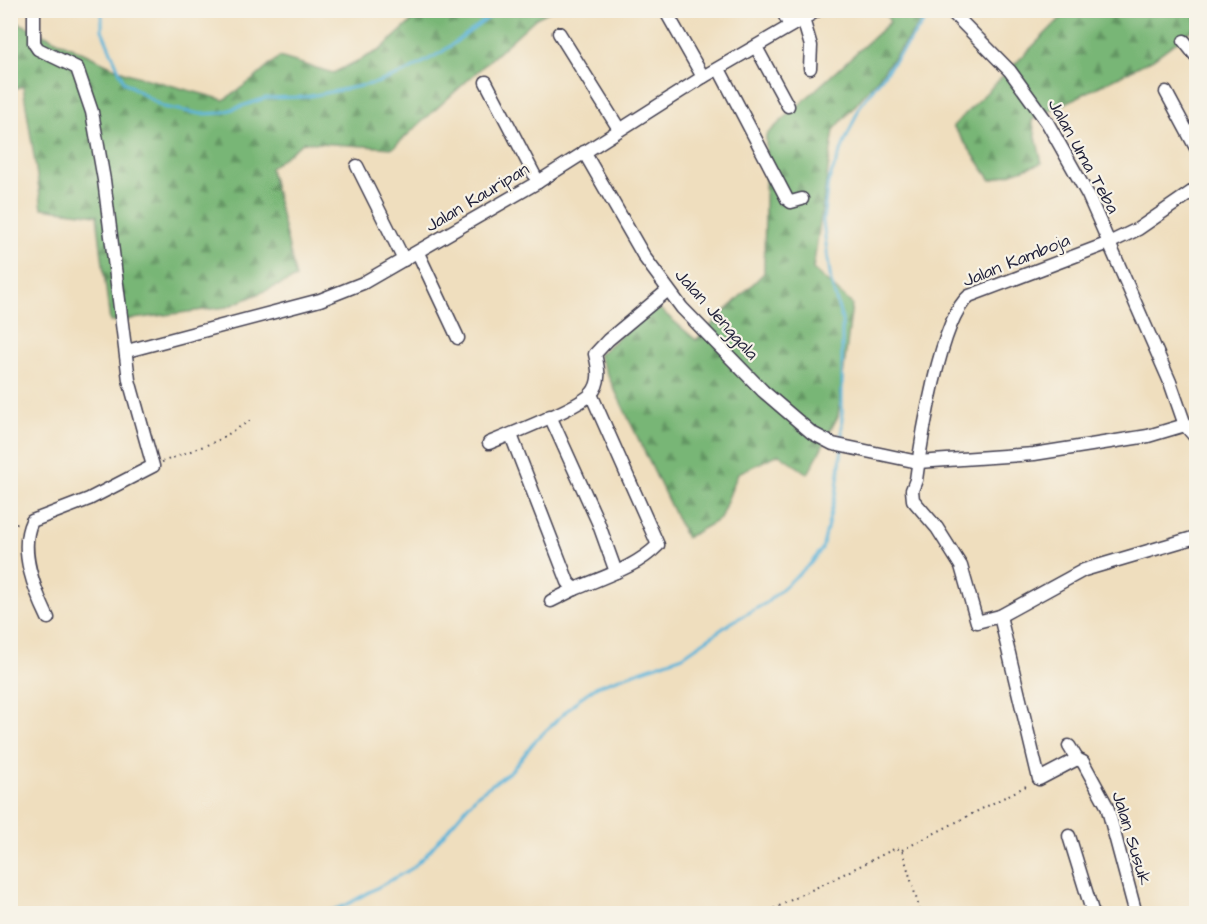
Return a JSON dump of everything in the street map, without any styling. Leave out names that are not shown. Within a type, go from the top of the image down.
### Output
[{"type":"street","points":[[34,10],[34,43],[38,48],[77,68],[81,74],[104,180],[129,380],[153,466],[89,499],[32,521],[25,544],[39,598],[48,618]]},
{"type":"street","points":[[665,10],[703,77]]},
{"type":"street","points":[[782,10],[790,26]]},
{"type":"street","name":"Jalan Kauripan","points":[[127,351],[320,300],[363,283],[538,182],[703,77],[818,10]]},
{"type":"street","name":"Jalan Uma Teba","points":[[950,10],[1011,71],[1047,122],[1088,195],[1170,382],[1185,425]]},
{"type":"street","points":[[803,19],[811,46],[810,68]]},
{"type":"street","points":[[559,33],[619,129]]},
{"type":"street","points":[[1184,41],[1197,56]]},
{"type":"street","points":[[756,47],[788,106]]},
{"type":"street","points":[[719,69],[787,199],[791,202],[802,199]]},
{"type":"street","points":[[486,82],[538,182]]},
{"type":"street","points":[[1166,92],[1197,148]]},
{"type":"street","name":"Jalan Jenggala","points":[[584,152],[645,258],[668,290],[682,308],[763,391],[812,433],[833,444],[918,462]]},
{"type":"street","points":[[357,166],[404,261]]},
{"type":"street","name":"Jalan Kamboja","points":[[918,462],[924,416],[940,357],[961,302],[969,296],[1018,276],[1109,243],[1138,229],[1197,189]]},
{"type":"street","points":[[418,253],[458,338]]},
{"type":"street","points":[[489,443],[550,416],[591,393],[600,374],[595,354],[608,340],[668,290]]},
{"type":"street","points":[[551,601],[649,555],[658,545],[591,393]]},
{"type":"street","points":[[550,416],[598,522],[616,572]]},
{"type":"street","points":[[1197,438],[1185,425],[1148,436],[1034,454],[918,462],[912,490],[913,500],[938,528],[961,566],[977,622],[1000,616],[1084,570],[1197,537]]},
{"type":"street","points":[[511,435],[568,582],[575,589]]},
{"type":"street","points":[[1000,616],[1039,779],[1077,759]]},
{"type":"street","name":"Jalan Susuk","points":[[1069,746],[1077,759],[1083,762],[1107,806],[1136,914]]},
{"type":"street","points":[[1069,836],[1093,914]]},
{"type":"path","points":[[153,466],[217,441],[251,420]]},
{"type":"path","points":[[763,914],[896,848],[902,850],[1039,779]]},
{"type":"path","points":[[902,850],[921,914]]},
{"type":"green space","points":[[10,11],[17,11],[17,22],[126,73],[224,100],[279,57],[333,73],[380,50],[423,11],[550,11],[536,18],[393,148],[304,142],[270,168],[296,278],[227,307],[110,322],[97,215],[42,208],[23,86],[11,90]]},
{"type":"green space","points":[[884,11],[929,11],[875,82],[834,130],[813,269],[852,304],[838,416],[808,474],[779,454],[738,473],[720,519],[686,538],[598,355],[656,306],[696,340],[764,273],[766,135],[890,22]]},
{"type":"green space","points":[[1068,11],[1196,11],[1196,27],[1153,59],[1032,120],[1042,163],[991,180],[953,126]]},
{"type":"waterway","points":[[102,10],[102,30],[124,82],[163,107],[201,114],[221,113],[266,98],[305,97],[376,83],[406,72],[442,52],[499,10]]},
{"type":"waterway","points":[[842,442],[842,320],[831,282],[823,221],[828,182],[860,106],[933,10]]},
{"type":"waterway","points":[[322,914],[344,906],[411,869],[426,855],[477,795],[511,771],[535,741],[580,698],[597,686],[683,656],[732,622],[766,603],[810,564],[822,549],[837,488],[842,448]]}]
